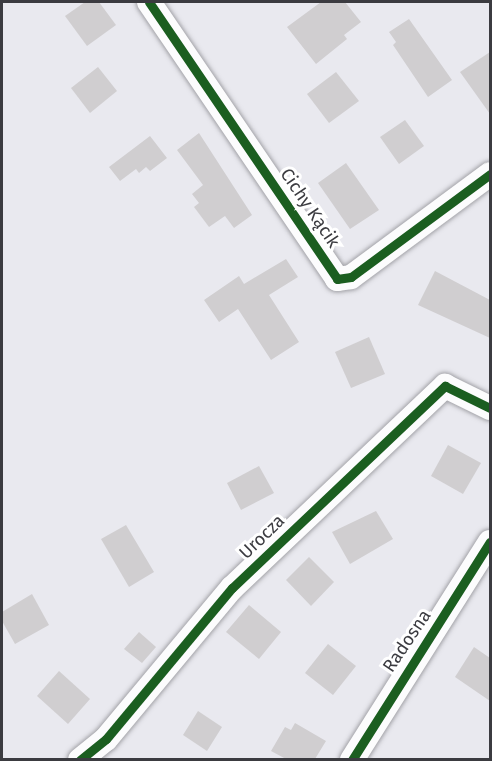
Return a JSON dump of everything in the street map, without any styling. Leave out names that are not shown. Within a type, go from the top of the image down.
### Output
[{"type":"street","name":"Cichy Kącik","points":[[149,2],[337,279],[351,277],[490,174]]},
{"type":"street","name":"Urocza","points":[[80,759],[106,739],[232,588],[445,386],[490,408]]},
{"type":"street","name":"Radosna","points":[[352,759],[490,542]]},
{"type":"building","points":[[85,2],[99,2],[116,25],[87,46],[65,16]]},
{"type":"building","points":[[321,2],[345,2],[361,22],[344,35],[347,39],[316,64],[287,27]]},
{"type":"building","points":[[409,19],[452,80],[428,97],[393,45],[396,42],[389,32]]},
{"type":"building","points":[[490,52],[490,114],[460,72]]},
{"type":"building","points":[[98,67],[117,91],[90,113],[71,88]]},
{"type":"building","points":[[336,72],[359,101],[329,123],[307,94]]},
{"type":"building","points":[[405,120],[424,146],[399,164],[380,137]]},
{"type":"building","points":[[199,133],[252,215],[234,228],[225,216],[209,227],[194,207],[199,203],[192,194],[203,185],[177,150]]},
{"type":"building","points":[[150,136],[167,158],[150,171],[146,167],[139,173],[136,169],[120,181],[109,167]]},
{"type":"building","points":[[346,163],[379,210],[350,229],[318,183]]},
{"type":"building","points":[[286,259],[298,277],[269,295],[299,342],[271,360],[238,309],[219,322],[204,300],[239,276],[244,284]]},
{"type":"building","points":[[435,271],[490,300],[490,338],[418,305]]},
{"type":"building","points":[[369,337],[385,374],[351,388],[335,352]]},
{"type":"building","points":[[448,445],[481,463],[463,494],[431,476]]},
{"type":"building","points":[[259,466],[274,493],[241,510],[227,483]]},
{"type":"building","points":[[376,511],[393,539],[350,564],[332,532]]},
{"type":"building","points":[[126,525],[154,572],[129,587],[101,539]]},
{"type":"building","points":[[309,557],[334,582],[311,606],[286,580]]},
{"type":"building","points":[[32,594],[49,625],[15,644],[2,621],[2,612]]},
{"type":"building","points":[[249,605],[281,632],[259,659],[226,632]]},
{"type":"building","points":[[139,632],[156,647],[142,663],[124,649]]},
{"type":"building","points":[[328,644],[356,666],[333,695],[305,673]]},
{"type":"building","points":[[474,647],[490,658],[490,701],[455,677]]},
{"type":"building","points":[[59,671],[90,699],[68,724],[37,696]]},
{"type":"building","points":[[198,711],[222,727],[207,751],[183,735]]},
{"type":"building","points":[[295,723],[326,741],[315,759],[286,759],[271,751],[285,727],[291,730]]},
{"type":"cycle path","points":[[149,2],[337,279],[351,277],[490,174]]},
{"type":"cycle path","points":[[80,760],[106,739],[232,588],[445,386],[490,408]]},
{"type":"cycle path","points":[[352,760],[490,542]]}]
